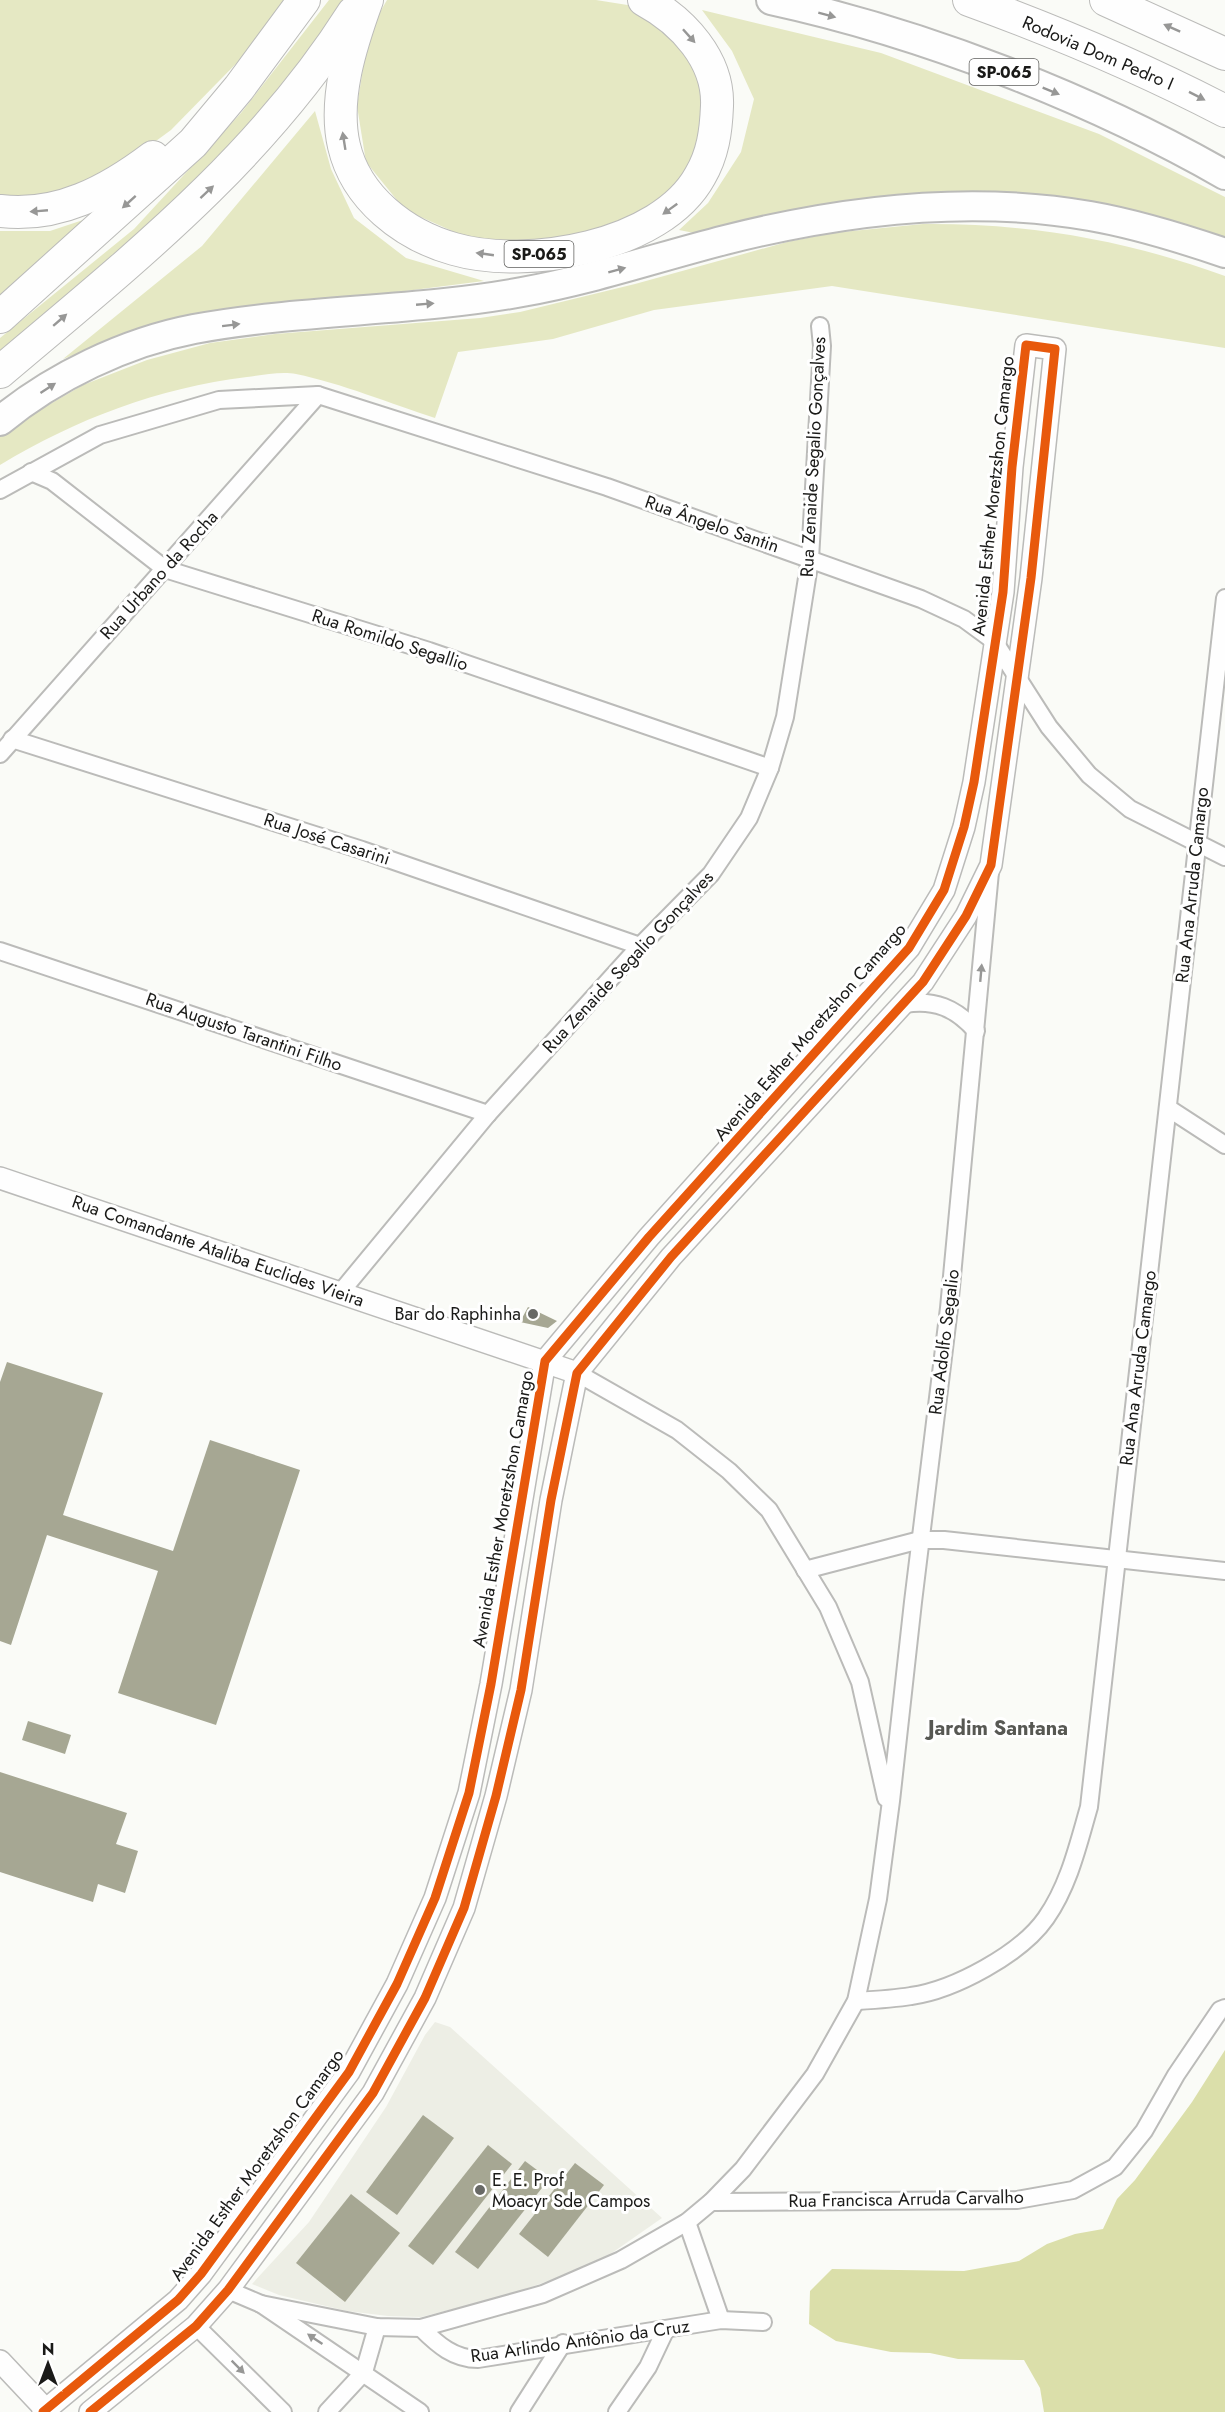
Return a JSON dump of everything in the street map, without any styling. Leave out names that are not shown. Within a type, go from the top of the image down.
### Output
[{"type":"highway","points":[[0,317],[193,143],[283,30],[304,0]]},
{"type":"highway","points":[[0,372],[123,270],[219,181],[262,135],[324,60],[362,0]]},
{"type":"highway","name":"SP-065","points":[[367,0],[340,109],[343,144],[355,176],[366,193],[392,219],[421,235],[454,249],[492,255],[519,255],[557,253],[599,245],[644,226],[676,206],[699,178],[712,150],[717,92],[708,62],[693,39],[658,7],[644,0]]},
{"type":"highway","name":"SP-065","points":[[771,0],[939,49],[1024,80],[1127,122],[1225,175]]},
{"type":"highway","name":"Rodovia Dom Pedro I","points":[[969,0],[1039,25],[1148,72],[1225,111]]},
{"type":"highway","points":[[1106,0],[1225,54]]},
{"type":"highway","points":[[0,211],[18,213],[50,210],[76,202],[124,179],[176,139],[283,30]]},
{"type":"highway","points":[[0,420],[61,380],[88,367],[146,343],[193,330],[522,292],[598,275],[736,237],[880,211],[1021,208],[1090,216],[1166,233],[1225,253]]},
{"type":"street","name":"Rua Zenaide Segalio Gonçalves","points":[[340,1293],[488,1114],[640,946],[711,874],[748,818],[770,768],[784,717],[810,559],[822,346],[820,326]]},
{"type":"street","name":"Avenida Esther Moretzshon Camargo","points":[[46,2411],[178,2300],[201,2274],[349,2072],[397,1984],[435,1898],[469,1793],[491,1684],[545,1361],[649,1238],[909,948],[944,890],[964,827],[974,782],[1003,592],[1012,467],[1026,345],[1056,349],[1031,578],[1016,673],[996,843],[991,865],[943,953],[905,1004],[671,1257],[577,1373],[551,1500],[521,1690],[496,1796],[464,1908],[425,1998],[373,2093],[228,2290],[196,2326],[90,2412]]},
{"type":"street","name":"Rua Ângelo Santin","points":[[318,395],[606,487],[921,599],[964,619],[994,641],[1049,727],[1089,775],[1130,809],[1225,857]]},
{"type":"street","points":[[0,490],[100,435],[219,400],[318,395]]},
{"type":"street","name":"Rua Urbano da Rocha","points":[[0,754],[318,395]]},
{"type":"street","name":"Rua Romildo Segallio","points":[[32,472],[52,481],[165,569],[429,651],[770,768]]},
{"type":"street","name":"Rua Ana Arruda Camargo","points":[[856,2001],[913,1996],[965,1979],[1018,1946],[1046,1918],[1069,1876],[1089,1807],[1196,844],[1221,671],[1225,598]]},
{"type":"street","name":"Rua José Casarini","points":[[12,739],[362,850],[640,946]]},
{"type":"street","name":"Rua Adolfo Segalio","points":[[261,2304],[378,2327],[421,2328],[576,2282],[621,2260],[687,2222],[711,2202],[743,2169],[815,2074],[856,2001],[878,1899],[889,1818],[949,1308],[991,865]]},
{"type":"street","name":"Rua Augusto Tarantini Filho","points":[[0,951],[488,1114]]},
{"type":"street","points":[[905,1004],[920,1001],[948,1008],[976,1031]]},
{"type":"street","points":[[1168,1108],[1225,1145]]},
{"type":"street","name":"Rua Comandante Ataliba Euclides Vieira","points":[[0,1178],[545,1361],[577,1373],[677,1430],[729,1471],[769,1510],[828,1607],[860,1682],[881,1769],[889,1818]]},
{"type":"street","points":[[805,1569],[920,1540],[1225,1571]]},
{"type":"street","name":"Rua Francisca Arruda Carvalho","points":[[711,2202],[1017,2200],[1073,2190],[1114,2167],[1144,2132],[1176,2075],[1220,2010],[1225,2008]]},
{"type":"street","points":[[687,2222],[722,2320]]},
{"type":"street","points":[[201,2274],[213,2278],[228,2290],[261,2304],[420,2412]]},
{"type":"street","points":[[178,2300],[182,2312],[283,2412]]},
{"type":"street","name":"Rua Arlindo Antônio da Cruz","points":[[421,2328],[442,2347],[465,2359],[722,2320],[756,2321]]},
{"type":"street","points":[[327,2412],[363,2372],[378,2327]]},
{"type":"street","points":[[617,2412],[648,2367],[666,2329]]},
{"type":"street","points":[[519,2412],[563,2343]]},
{"type":"street","points":[[0,2361],[46,2411]]},
{"type":"shaded area","name":"E. E. Prof Moacyr Sde Campos","points":[[435,2022],[450,2027],[662,2218],[609,2255],[576,2271],[506,2296],[421,2317],[347,2311],[279,2295],[252,2284],[309,2222],[386,2107],[425,2035]]},
{"type":"green space","points":[[0,0],[285,0],[263,36],[171,130],[119,168],[68,193],[0,201]]},
{"type":"green space","points":[[329,0],[345,0],[278,95],[209,174],[0,354],[0,338],[134,229],[241,113]]},
{"type":"green space","points":[[387,0],[596,0],[640,7],[686,44],[708,81],[707,143],[681,189],[620,229],[543,242],[468,238],[405,210],[366,162],[357,106],[369,31]]},
{"type":"green space","points":[[702,10],[881,53],[1099,134],[1225,197],[1225,241],[1103,205],[699,234],[679,230],[708,203],[741,152],[754,99],[732,51]]},
{"type":"green space","points":[[315,111],[331,169],[354,218],[406,258],[484,281],[161,322],[63,359],[202,246]]},
{"type":"green space","points":[[92,217],[0,296],[0,231],[50,231]]},
{"type":"green space","points":[[923,224],[1001,227],[1077,236],[1114,243],[1188,263],[1225,276],[1225,348],[832,286],[654,310],[553,339],[458,352],[435,418],[313,378],[290,373],[272,374],[182,389],[119,408],[58,433],[0,465],[0,433],[83,385],[147,360],[210,343],[275,334],[480,318],[520,312],[635,284],[787,242],[832,233]]},
{"type":"green space","points":[[1225,2050],[1225,2412],[1044,2412],[1040,2388],[1024,2360],[958,2359],[930,2353],[891,2352],[836,2341],[809,2324],[810,2291],[832,2269],[964,2271],[1019,2261],[1047,2244],[1075,2234],[1103,2229],[1117,2199],[1135,2180],[1192,2102]]},
{"type":"building","name":"Bar do Raphinha","points":[[528,1307],[557,1321],[548,1328],[520,1322]]},
{"type":"building","points":[[7,1362],[103,1393],[63,1515],[173,1551],[210,1440],[300,1470],[216,1725],[118,1693],[158,1571],[47,1535],[11,1645],[0,1641],[0,1382]]},
{"type":"building","points":[[28,1721],[71,1735],[65,1754],[22,1740]]},
{"type":"building","points":[[0,1772],[127,1813],[116,1844],[138,1851],[125,1893],[98,1884],[93,1902],[0,1872]]},
{"type":"building","points":[[423,2115],[454,2138],[397,2215],[366,2192]]},
{"type":"building","points":[[488,2145],[512,2164],[433,2265],[408,2246]]},
{"type":"building","points":[[525,2161],[549,2179],[478,2269],[455,2252]]},
{"type":"building","points":[[575,2163],[604,2185],[548,2257],[519,2234]]},
{"type":"building","points":[[351,2194],[400,2233],[345,2302],[296,2263]]},
{"type":"cycle path","points":[[43,2412],[178,2300],[201,2274],[349,2072],[397,1984],[435,1898],[469,1793],[491,1684],[545,1361],[649,1237],[909,948],[944,890],[964,827],[974,782],[1003,592],[1012,467],[1026,345],[1055,349],[1031,578],[991,865],[966,916],[923,982],[671,1257],[577,1373],[551,1500],[521,1690],[496,1796],[464,1908],[425,1998],[373,2093],[228,2290],[196,2326],[90,2412]]},
{"type":"place","name":"Bar do Raphinha","points":[[533,1314]]},
{"type":"place","name":"E. E. Prof Moacyr Sde Campos","points":[[480,2190]]},
{"type":"district","name":"Jardim Santana","points":[[998,1728]]}]
